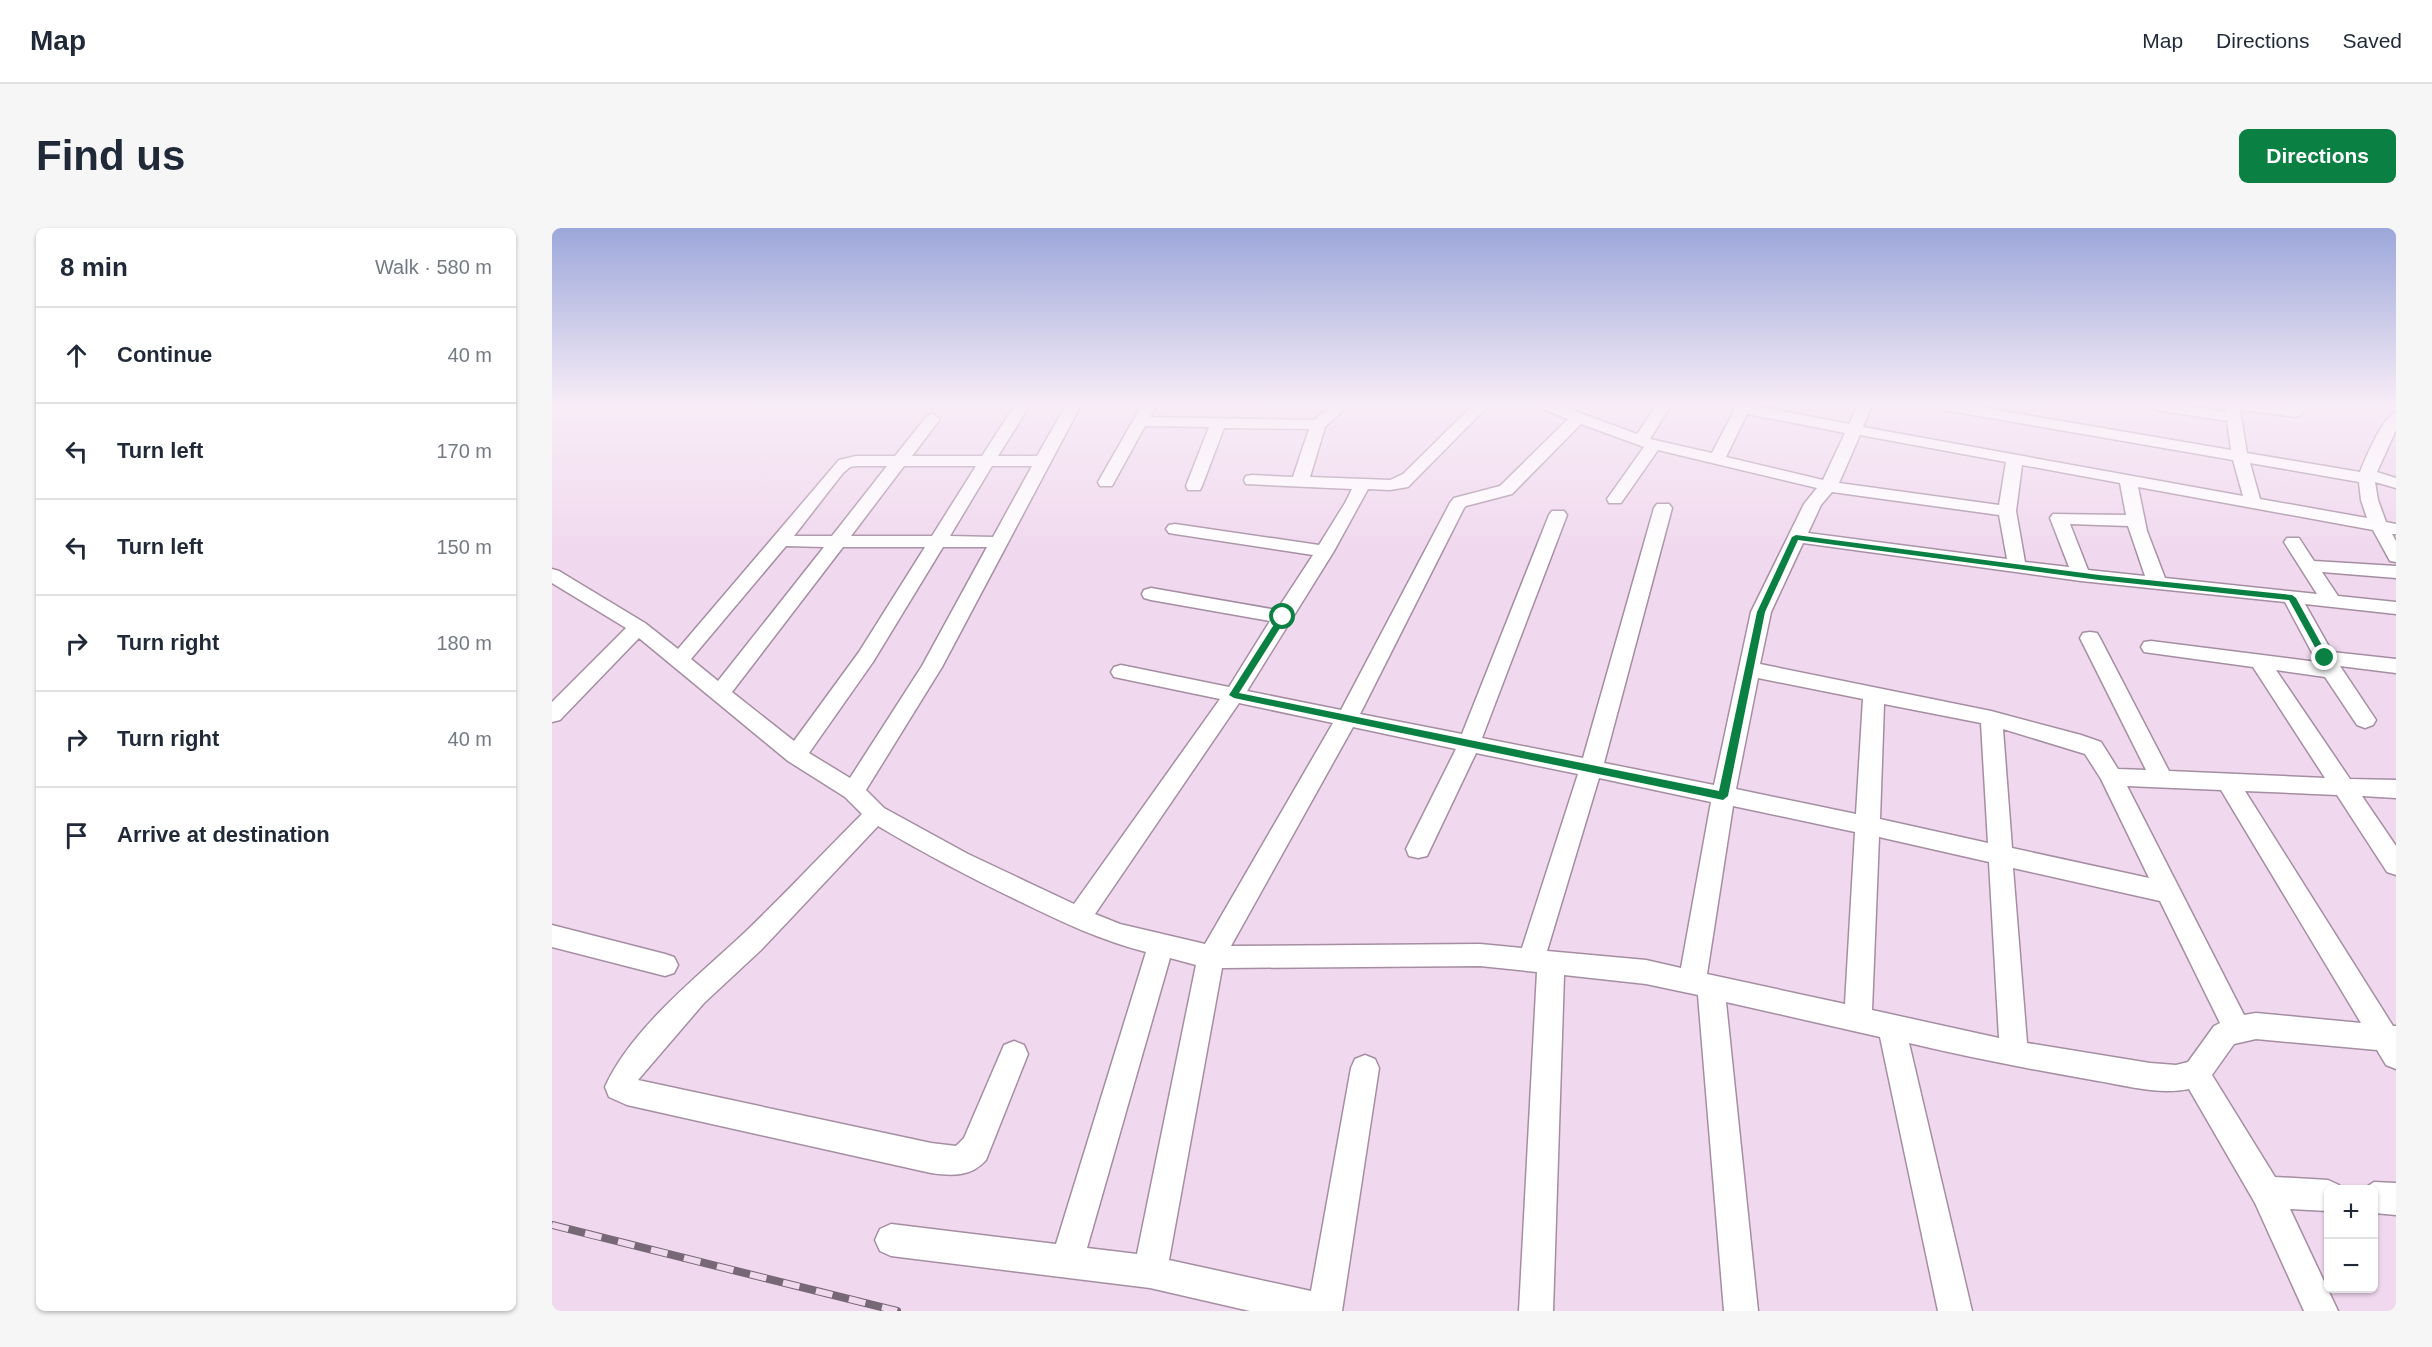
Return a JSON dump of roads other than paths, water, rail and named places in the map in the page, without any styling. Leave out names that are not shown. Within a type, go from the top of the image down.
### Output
[{"type":"street","points":[[721,692],[904,456]]},
{"type":"street","points":[[796,755],[866,657],[990,456]]},
{"type":"street","points":[[853,791],[932,667],[997,542],[1047,456]]},
{"type":"street","points":[[1106,482],[1121,456]]},
{"type":"street","points":[[1194,486],[1206,456]]},
{"type":"street","points":[[1300,482],[1308,456]]},
{"type":"street","points":[[1252,480],[1401,483],[1431,456]]},
{"type":"street","points":[[1150,1272],[1211,957],[1347,719],[1456,507],[1460,502],[1506,490],[1541,456]]},
{"type":"street","points":[[1615,500],[1641,456]]},
{"type":"street","points":[[1702,456],[1827,486],[2007,511]]},
{"type":"street","points":[[1741,1311],[1702,984],[1723,796],[1761,612],[1796,537],[1827,486],[1841,456]]},
{"type":"street","points":[[1996,456],[2388,528]]},
{"type":"street","points":[[2253,503],[2240,456],[2396,483]]},
{"type":"street","points":[[2376,456],[2368,477],[2368,496],[2388,528],[2396,557]]},
{"type":"street","points":[[2015,459],[2007,511],[2017,566]]},
{"type":"street","points":[[679,660],[845,463],[856,461],[1044,461]]},
{"type":"street","points":[[2128,480],[2136,521],[2157,583]]},
{"type":"street","points":[[1077,918],[1234,695],[1354,503],[1362,484]]},
{"type":"street","points":[[1536,1311],[1541,961],[1663,508]]},
{"type":"street","points":[[1418,849],[1469,744],[1558,515]]},
{"type":"street","points":[[2081,575],[2059,518],[2136,521]]},
{"type":"street","points":[[1175,529],[1324,551]]},
{"type":"street","points":[[1796,537],[2081,575],[2396,608]]},
{"type":"street","points":[[781,541],[997,542]]},
{"type":"street","points":[[2293,542],[2332,602]]},
{"type":"street","points":[[2308,566],[2396,572]]},
{"type":"street","points":[[552,574],[638,627],[796,755],[853,791],[876,814],[959,861],[1077,918],[1117,933],[1161,945],[1211,957],[1480,955],[1646,972],[1858,1017],[2014,1054],[2150,1077],[2176,1078],[2196,1074],[2224,1035],[2237,1029],[2256,1026],[2392,1044]]},
{"type":"street","points":[[1151,594],[1283,617]]},
{"type":"street","points":[[2292,598],[2329,664],[2366,720]]},
{"type":"street","points":[[552,715],[638,627]]},
{"type":"street","points":[[2090,638],[2162,780]]},
{"type":"street","points":[[2151,647],[2259,661],[2396,666]]},
{"type":"street","points":[[2259,661],[2396,865]]},
{"type":"street","points":[[1749,669],[1991,718],[2093,748],[2110,777],[2237,1029]]},
{"type":"street","points":[[1121,672],[1867,825],[2169,893]]},
{"type":"street","points":[[1858,1017],[1874,696]]},
{"type":"street","points":[[1991,718],[2014,1054]]},
{"type":"street","points":[[2110,777],[2396,789]]},
{"type":"street","points":[[2228,783],[2392,1044]]},
{"type":"street","points":[[876,814],[752,942],[694,995],[628,1069],[619,1087],[627,1091],[931,1158],[959,1161],[968,1158],[975,1149],[1014,1054]]},
{"type":"street","points":[[552,936],[665,965]]},
{"type":"street","points":[[1067,1261],[1161,945]]},
{"type":"street","points":[[1891,1025],[1955,1311]]},
{"type":"street","points":[[891,1240],[1150,1272],[1324,1311],[1365,1068]]},
{"type":"street","points":[[2196,1074],[2266,1192],[2321,1311]]},
{"type":"street","points":[[2266,1192],[2324,1196]]},
{"type":"street","points":[[2378,1198],[2396,1199]]},
{"type":"railway","points":[[552,1225],[897,1311]]}]
